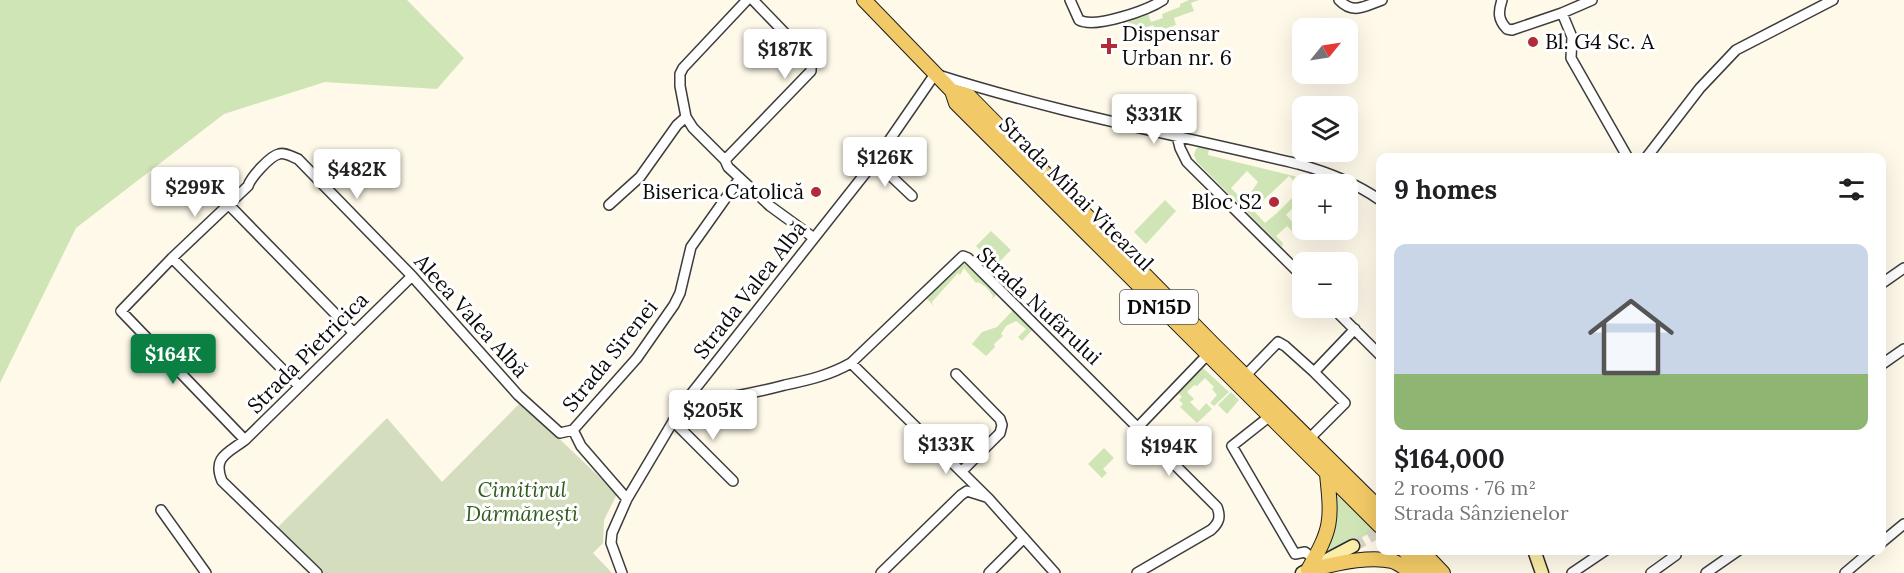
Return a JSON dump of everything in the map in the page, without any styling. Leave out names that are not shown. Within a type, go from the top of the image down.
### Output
[{"type":"main road","name":"Strada Mihai Viteazul","points":[[864,0],[952,91],[956,103],[964,111],[1211,351],[1245,375],[1328,474],[1376,522]]},
{"type":"main road","name":"Strada Mihai Viteazul","points":[[952,91],[972,91],[1270,416],[1295,433],[1310,439],[1376,505]]},
{"type":"main road","points":[[1308,567],[1328,532],[1331,518],[1328,474]]},
{"type":"main road","points":[[1409,555],[1427,573]]},
{"type":"main road","points":[[1426,555],[1443,573]]},
{"type":"main road","points":[[1308,567],[1358,561],[1385,561],[1396,563],[1412,573]]},
{"type":"street","points":[[747,0],[683,68],[680,74],[680,86],[686,117],[693,128],[725,160],[728,167],[770,206],[814,238]]},
{"type":"street","points":[[725,160],[812,71],[812,64],[808,57],[753,0]]},
{"type":"street","points":[[1070,0],[1079,20],[1091,23],[1138,12],[1163,0]]},
{"type":"street","points":[[1339,0],[1346,7],[1354,9],[1382,0]]},
{"type":"street","points":[[1502,0],[1499,11],[1502,24],[1512,30],[1592,0]]},
{"type":"street","points":[[1650,153],[1700,88],[1736,50],[1833,0]]},
{"type":"street","points":[[1562,13],[1572,37],[1571,58],[1625,153]]},
{"type":"street","points":[[936,74],[972,91],[1331,173],[1359,186],[1376,197]]},
{"type":"street","name":"Strada Valea Albă","points":[[622,573],[611,543],[616,523],[627,499],[684,403],[875,161],[936,74]]},
{"type":"street","points":[[609,205],[640,177],[677,125],[686,117]]},
{"type":"street","points":[[1177,136],[1187,162],[1292,266]]},
{"type":"street","name":"Aleea Valea Albă","points":[[229,205],[248,186],[251,178],[277,154],[283,153],[298,159],[412,276],[518,395],[560,433],[573,430]]},
{"type":"street","points":[[875,161],[912,196]]},
{"type":"street","name":"Strada Sirenei","points":[[573,430],[637,358],[674,305],[680,293],[688,256],[696,238],[740,178]]},
{"type":"street","points":[[244,440],[121,311],[172,258],[229,205],[353,332]]},
{"type":"street","name":"Strada Nufărului","points":[[684,403],[718,400],[769,389],[832,373],[851,363],[963,256],[968,258],[1002,291],[1217,507],[1220,515],[1211,530],[1137,573]]},
{"type":"street","points":[[172,258],[298,386]]},
{"type":"street","points":[[1886,281],[1904,268]]},
{"type":"street","name":"Strada Pietricica","points":[[317,573],[222,481],[218,463],[412,276]]},
{"type":"street","points":[[1343,318],[1376,351]]},
{"type":"street","points":[[1314,372],[1354,329]]},
{"type":"street","points":[[1245,375],[1278,342],[1314,372],[1345,403],[1310,439]]},
{"type":"street","points":[[1886,362],[1904,349]]},
{"type":"street","points":[[1138,427],[1211,351]]},
{"type":"street","points":[[851,363],[962,471],[1055,573]]},
{"type":"street","points":[[956,374],[1000,419],[1002,425],[1000,433],[962,471]]},
{"type":"street","points":[[1270,416],[1232,446],[1295,554],[1305,552],[1308,567],[1353,546]]},
{"type":"street","points":[[674,421],[733,481]]},
{"type":"street","points":[[573,430],[581,446],[627,499]]},
{"type":"street","points":[[881,573],[961,495],[967,492],[989,499]]},
{"type":"street","points":[[161,510],[206,573]]},
{"type":"street","points":[[1886,539],[1904,524]]},
{"type":"street","points":[[989,573],[1024,538]]},
{"type":"street","points":[[1536,555],[1542,573]]},
{"type":"street","points":[[1572,573],[1599,555]]},
{"type":"street","points":[[1651,573],[1676,555]]},
{"type":"street","points":[[1706,573],[1731,555]]},
{"type":"street","points":[[1845,573],[1866,555]]},
{"type":"green space","points":[[0,0],[407,0],[464,58],[437,89],[325,82],[224,114],[76,228],[0,383]]},
{"type":"green space","points":[[1189,0],[1199,0],[1191,3],[1194,11],[1174,18],[1176,25],[1156,32],[1153,25],[1132,33],[1128,23],[1130,20],[1148,14],[1151,22],[1163,18],[1162,14],[1180,7],[1180,4]]},
{"type":"green space","points":[[1200,146],[1209,149],[1208,155],[1292,176],[1292,179],[1289,176],[1253,210],[1265,223],[1292,198],[1292,209],[1286,215],[1292,221],[1292,231],[1287,226],[1276,236],[1283,243],[1282,247],[1197,162],[1194,155]],"holes":[[[1247,171],[1258,182],[1252,191],[1241,198],[1231,188]]]},
{"type":"green space","points":[[1165,200],[1176,211],[1146,244],[1134,232]]},
{"type":"green space","points":[[991,231],[1011,250],[996,265],[976,246]]},
{"type":"green space","points":[[963,262],[998,293],[992,299],[993,296],[987,288],[976,283],[964,268],[960,275],[958,273],[932,302],[934,306],[926,298]]},
{"type":"green space","points":[[1014,309],[1034,328],[1022,341],[1018,337],[1026,329],[1016,321],[1006,326],[1001,334],[1003,336],[986,356],[972,344],[982,332],[997,327]]},
{"type":"green space","points":[[1203,368],[1229,392],[1214,406],[1210,403],[1217,395],[1212,389],[1214,387],[1205,378],[1197,386],[1194,385],[1187,392],[1194,399],[1190,402],[1199,411],[1206,403],[1212,409],[1197,423],[1180,407],[1183,404],[1179,400],[1182,397],[1178,393]]},
{"type":"green space","points":[[1231,392],[1239,400],[1227,414],[1218,405]]},
{"type":"green space","name":"Cimitirul Dărmănești","points":[[521,402],[617,494],[604,520],[603,543],[593,553],[612,573],[323,573],[277,528],[387,418],[442,482]]},
{"type":"green space","points":[[1104,448],[1114,458],[1103,469],[1107,473],[1102,478],[1088,464]]},
{"type":"green space","points":[[1334,491],[1374,531],[1322,557]]},
{"type":"tunnel","points":[[1353,546],[1376,533]]},
{"type":"place","name":"Bl. G4 Sc. A","points":[[1533,42]]},
{"type":"place","name":"Dispensar Urban nr. 6","points":[[1109,46]]},
{"type":"place","name":"Biserica Catolică","points":[[816,192]]},
{"type":"place","name":"Bloc S2","points":[[1274,202]]}]
